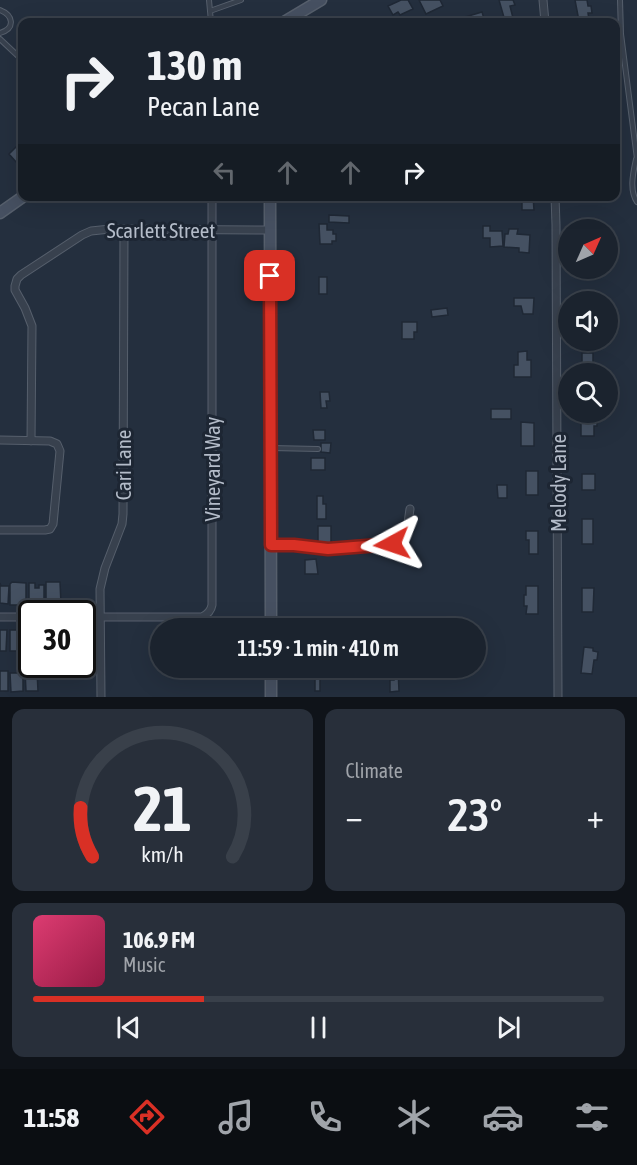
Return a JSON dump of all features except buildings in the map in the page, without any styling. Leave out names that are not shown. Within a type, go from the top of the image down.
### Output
[{"type":"street","points":[[291,18],[321,0]]},
{"type":"street","points":[[543,0],[545,18]]},
{"type":"street","points":[[0,213],[18,200]]},
{"type":"street","name":"Vineyard Way","points":[[96,617],[202,617],[209,612],[212,604],[212,201]]},
{"type":"street","points":[[270,201],[271,618]]},
{"type":"street","name":"Melody Lane","points":[[555,201],[558,697]]},
{"type":"street","name":"Cari Lane","points":[[101,697],[100,589],[119,535],[123,514],[124,229]]},
{"type":"street","name":"Scarlett Street","points":[[31,441],[32,326],[15,290],[17,279],[82,235],[98,230],[270,230]]},
{"type":"street","points":[[0,440],[50,441],[57,444],[60,451],[53,524],[50,529],[0,530]]},
{"type":"street","points":[[271,545],[328,549],[392,544],[408,523],[410,508]]},
{"type":"street","points":[[0,617],[18,617]]},
{"type":"street","points":[[271,678],[271,697]]},
{"type":"lane","points":[[209,0],[211,18]]},
{"type":"lane","points":[[210,10],[241,0]]},
{"type":"lane","points":[[620,0],[621,34],[637,159],[633,177],[633,196],[637,202]]},
{"type":"lane","points":[[0,10],[11,18],[9,28],[0,33]]},
{"type":"lane","points":[[0,39],[18,56]]},
{"type":"lane","points":[[271,448],[318,450]]},
{"type":"route","points":[[270,276],[271,545],[328,549],[392,544]]}]
